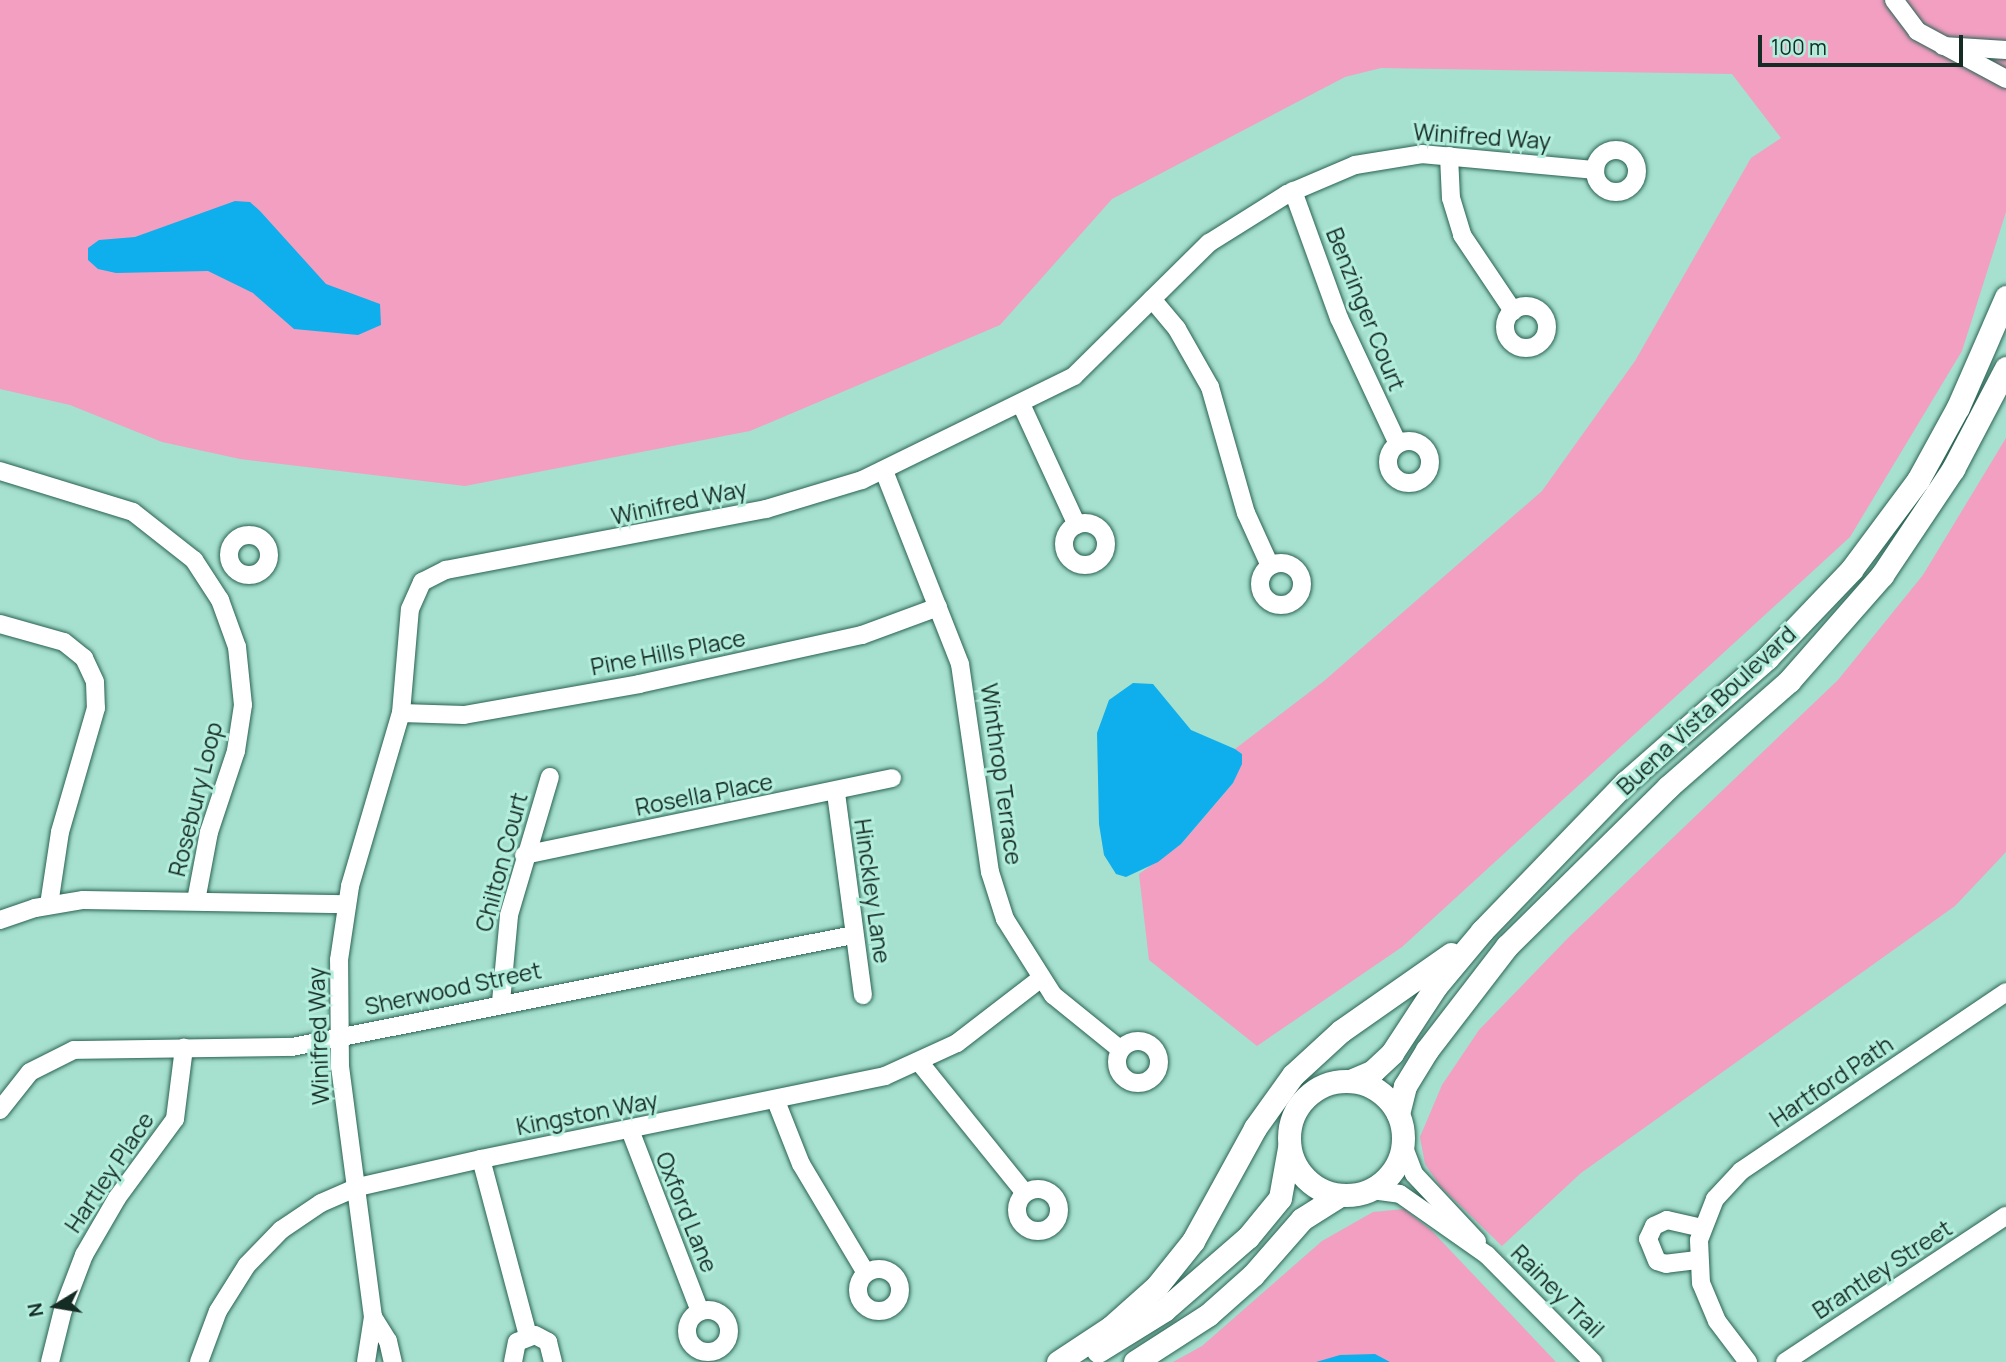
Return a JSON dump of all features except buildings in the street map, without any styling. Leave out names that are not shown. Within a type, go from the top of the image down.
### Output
[{"type":"main road","name":"Buena Vista Boulevard","points":[[1350,1081],[1373,1071],[1392,1053],[1436,986],[1482,931],[1626,782],[1768,659],[1851,570],[1918,480],[1958,407],[2006,298]]},
{"type":"main road","name":"Buena Vista Boulevard","points":[[1398,1114],[1405,1087],[1427,1050],[1507,946],[1668,787],[1789,681],[1882,575],[1953,469],[2006,368]]},
{"type":"main road","points":[[1058,1362],[1111,1327],[1157,1286],[1194,1241],[1255,1128],[1293,1075],[1340,1031],[1482,931]]},
{"type":"main road","points":[[1070,1362],[1112,1345],[1164,1310],[1248,1237],[1280,1198],[1289,1168],[1289,1144],[1295,1115],[1312,1092],[1350,1081],[1370,1086],[1398,1114],[1403,1145],[1392,1171],[1372,1190],[1340,1195],[1301,1219],[1253,1275],[1208,1315],[1135,1362]]},
{"type":"main road","points":[[1289,1144],[1293,1160],[1312,1184],[1340,1195]]},
{"type":"street","points":[[1894,0],[1917,32],[1937,45],[2006,79]]},
{"type":"street","points":[[1937,45],[2006,50]]},
{"type":"street","points":[[1449,156],[1451,198],[1462,235],[1513,311]]},
{"type":"street","name":"Winifred Way","points":[[373,1317],[338,1037],[339,960],[347,904],[401,713],[410,609],[422,582],[433,574],[766,509],[833,492],[884,471],[1074,376],[1219,236],[1293,191],[1379,158],[1449,156],[1595,170]]},
{"type":"street","name":"Benzinger Court","points":[[1293,191],[1339,318],[1398,444]]},
{"type":"street","points":[[1152,299],[1177,329],[1210,387],[1246,513],[1270,566]]},
{"type":"street","points":[[1021,404],[1077,525]]},
{"type":"street","name":"Rosebury Loop","points":[[0,471],[133,512],[177,543],[210,579],[237,647],[243,705],[236,751],[209,832],[196,901]]},
{"type":"street","name":"Winthrop Terrace","points":[[884,471],[938,607],[965,685],[997,898],[1040,979],[1073,1014],[1121,1050]]},
{"type":"street","points":[[210,579],[232,566]]},
{"type":"street","name":"Pine Hills Place","points":[[401,713],[464,715],[639,684],[862,635],[938,607]]},
{"type":"street","points":[[0,624],[64,642],[84,658],[95,682],[96,708],[60,832],[49,905]]},
{"type":"street","name":"Chilton Court","points":[[501,1002],[502,949],[524,855],[550,777]]},
{"type":"street","name":"Rosella Place","points":[[524,855],[835,793],[892,778]]},
{"type":"street","name":"Hinckley Lane","points":[[835,793],[863,995]]},
{"type":"street","points":[[0,920],[49,905],[196,901],[347,904]]},
{"type":"street","name":"Sherwood Street","points":[[0,1110],[30,1072],[58,1054],[112,1046],[276,1048],[853,934]]},
{"type":"street","name":"Kingston Way","points":[[200,1362],[218,1311],[265,1245],[310,1210],[358,1187],[886,1076],[920,1063],[989,1022],[1040,979]]},
{"type":"street","name":"Hartford Path","points":[[1748,1362],[1705,1299],[1697,1260],[1702,1228],[1714,1199],[1741,1171],[2006,992]]},
{"type":"street","name":"Hartley Place","points":[[50,1362],[63,1310],[84,1255],[117,1198],[175,1119],[184,1048]]},
{"type":"street","points":[[920,1063],[1025,1193]]},
{"type":"street","points":[[776,1101],[801,1164],[866,1273]]},
{"type":"street","name":"Oxford Lane","points":[[630,1130],[700,1311]]},
{"type":"street","name":"Rainey Trail","points":[[1403,1145],[1414,1174],[1487,1255],[1593,1362]]},
{"type":"street","points":[[481,1159],[528,1336]]},
{"type":"street","name":"Rainey Trail","points":[[1372,1190],[1400,1194],[1487,1255]]},
{"type":"street","name":"Brantley Street","points":[[1785,1362],[2006,1216]]},
{"type":"street","points":[[1697,1260],[1666,1265],[1657,1261],[1648,1239],[1654,1226],[1667,1220],[1702,1228]]},
{"type":"street","points":[[366,1362],[373,1317]]},
{"type":"street","points":[[373,1317],[388,1341],[393,1362]]},
{"type":"street","points":[[513,1362],[513,1348],[528,1336]]},
{"type":"street","points":[[528,1336],[548,1342],[553,1362]]},
{"type":"shaded area","points":[[0,0],[2006,0],[2006,212],[1962,351],[1850,537],[1402,947],[1257,1046],[1149,960],[1139,874],[1181,844],[1233,783],[1242,754],[1235,749],[1324,681],[1542,491],[1635,361],[1751,158],[1781,138],[1732,74],[1381,68],[1345,77],[1112,199],[1000,325],[750,431],[465,486],[240,459],[162,442],[70,405],[0,389]]},
{"type":"shaded area","points":[[2006,438],[2006,852],[1955,906],[1581,1173],[1502,1246],[1440,1186],[1425,1164],[1420,1137],[1442,1085],[1479,1030],[1569,937],[1838,680],[1923,575]]},
{"type":"shaded area","points":[[1404,1209],[1432,1231],[1556,1362],[1173,1362],[1202,1346],[1322,1241],[1373,1212]]},
{"type":"water","points":[[235,201],[250,202],[260,211],[326,284],[380,304],[381,325],[358,335],[294,329],[253,293],[208,271],[116,273],[98,269],[88,260],[88,248],[99,240],[135,237]]},
{"type":"water","points":[[1133,683],[1153,684],[1191,730],[1235,749],[1242,754],[1242,764],[1233,783],[1181,844],[1158,862],[1126,877],[1116,874],[1104,855],[1099,824],[1097,733],[1109,700]]},
{"type":"water","points":[[1375,1354],[1390,1362],[1316,1362],[1340,1355]]}]
